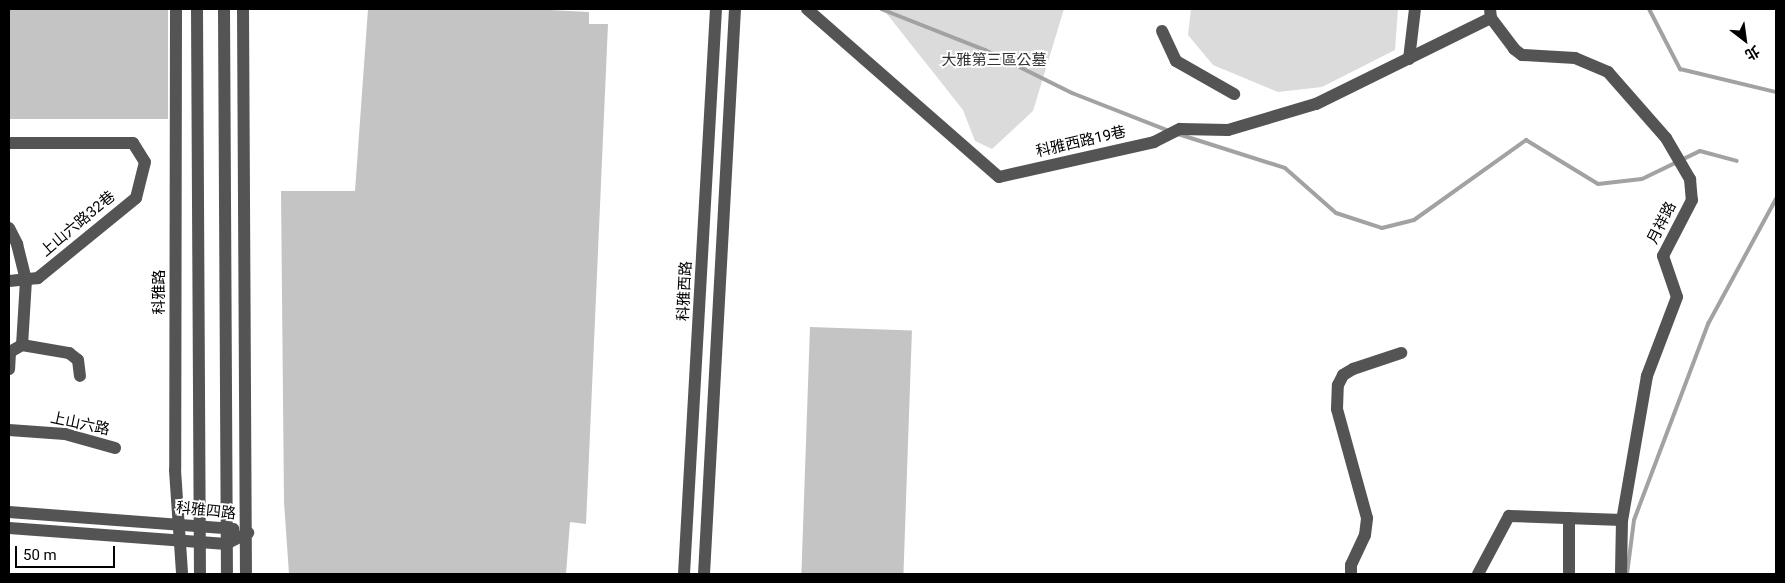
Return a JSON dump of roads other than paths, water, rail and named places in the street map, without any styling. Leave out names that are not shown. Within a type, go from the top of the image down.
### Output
[{"type":"street","name":"科雅路","points":[[176,9],[175,470],[181,525],[182,574]]},
{"type":"street","points":[[198,9],[200,574]]},
{"type":"street","points":[[224,9],[227,574]]},
{"type":"street","points":[[243,9],[248,533],[246,574]]},
{"type":"street","name":"科雅西路","points":[[684,574],[716,9]]},
{"type":"street","points":[[704,574],[735,9]]},
{"type":"street","name":"科雅西路19巷","points":[[807,9],[999,177],[1154,142],[1180,129],[1228,130],[1316,104],[1409,58]]},
{"type":"street","points":[[1409,58],[1415,9]]},
{"type":"street","name":"月祥路","points":[[1409,58],[1490,14],[1514,49],[1522,56],[1575,58],[1608,72],[1666,138],[1690,179],[1692,200],[1663,256],[1677,297],[1646,376],[1622,520],[1621,574]]},
{"type":"street","points":[[1162,31],[1176,61],[1234,94]]},
{"type":"street","name":"上山六路32巷","points":[[9,143],[133,143],[144,162],[136,198],[38,278],[9,281]]},
{"type":"street","points":[[9,228],[17,244],[26,280],[22,345]]},
{"type":"street","points":[[9,370],[9,352],[22,345],[69,353],[78,360],[80,376]]},
{"type":"street","points":[[1350,574],[1350,565],[1365,536],[1367,518],[1339,418],[1338,385],[1343,375],[1353,369],[1401,354]]},
{"type":"street","name":"上山六路","points":[[9,430],[65,434],[115,448]]},
{"type":"street","name":"科雅四路","points":[[9,512],[226,527],[248,533]]},
{"type":"street","points":[[1478,574],[1509,516],[1622,520]]},
{"type":"street","points":[[1569,518],[1569,574]]},
{"type":"street","name":"科雅四路","points":[[9,528],[226,544],[248,533]]},
{"type":"waterway","points":[[881,9],[985,50],[1072,93],[1169,131]]},
{"type":"waterway","points":[[1649,9],[1680,69],[1776,92]]},
{"type":"waterway","points":[[1178,134],[1285,168],[1336,213],[1382,228],[1414,220],[1526,140],[1598,184],[1642,179],[1700,151],[1737,161]]},
{"type":"waterway","points":[[1627,574],[1634,520],[1708,324],[1776,199]]},
{"type":"park label","name":"大雅第三區公墓","points":[[994,61]]}]
